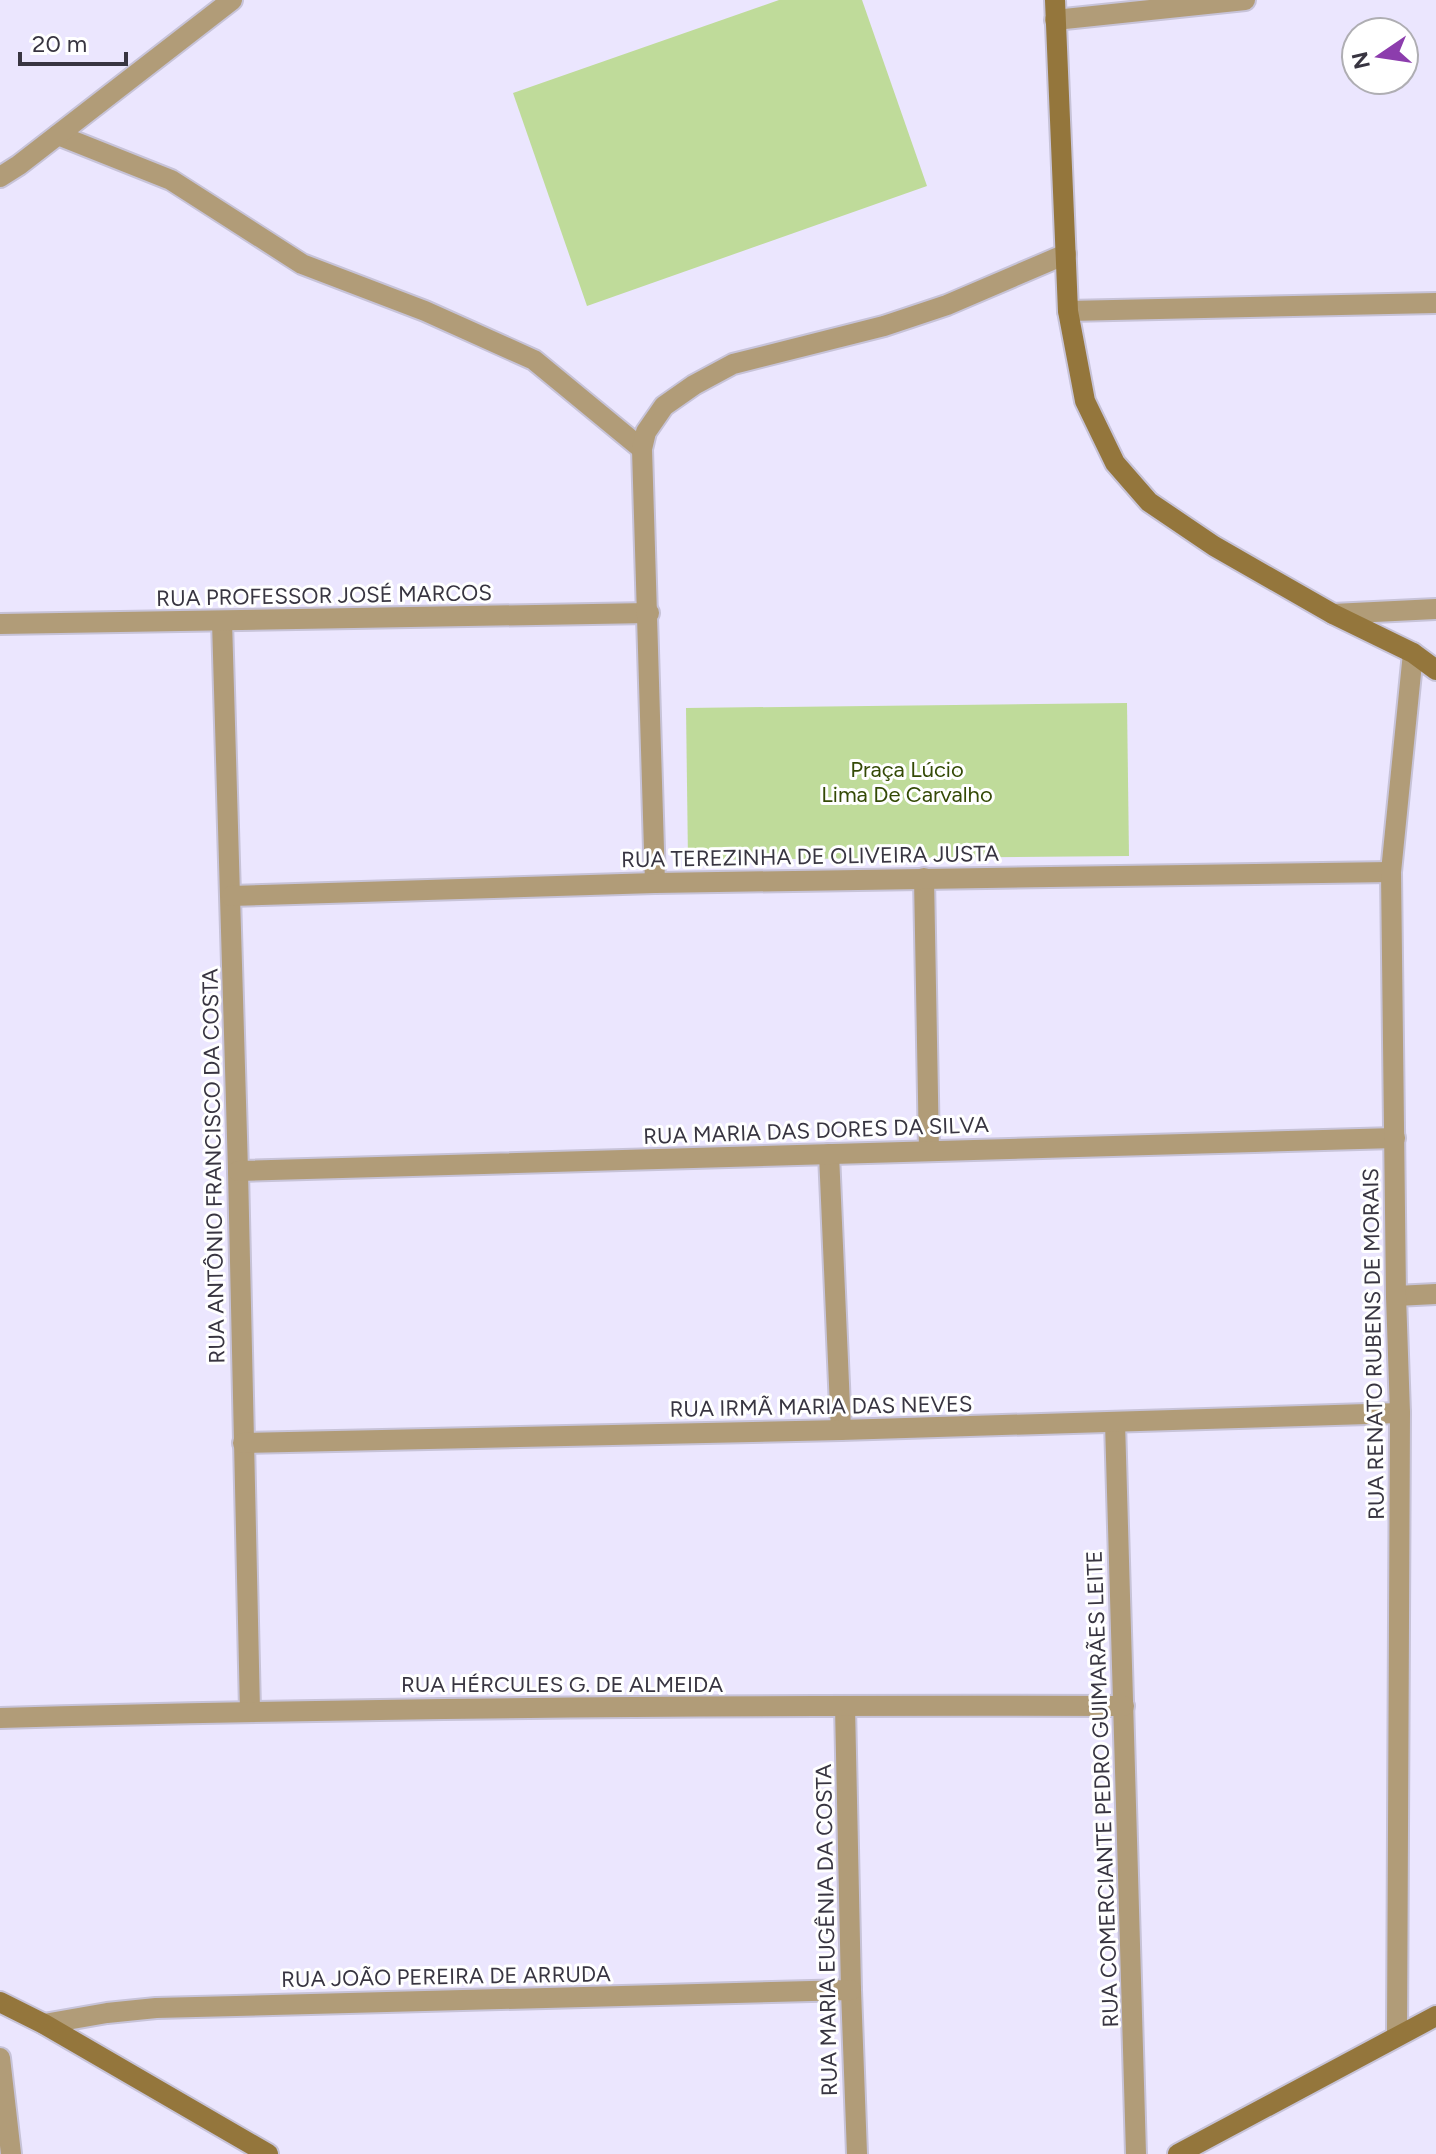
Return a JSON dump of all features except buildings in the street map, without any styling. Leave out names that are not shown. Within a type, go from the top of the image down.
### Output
[{"type":"street","points":[[1245,0],[1055,10],[1068,311],[1085,401],[1115,463],[1149,502],[1214,546],[1333,614],[1413,653],[1436,670]]},
{"type":"street","points":[[0,177],[58,135],[224,3]]},
{"type":"street","points":[[58,135],[171,180],[302,264],[425,311],[534,360],[642,449]]},
{"type":"street","points":[[655,883],[642,449],[646,432],[664,406],[733,364],[884,326],[947,305],[1066,254]]},
{"type":"street","points":[[1068,311],[1436,303]]},
{"type":"street","points":[[1333,614],[1436,609]]},
{"type":"street","name":"RUA PROFESSOR JOSÉ MARCOS","points":[[0,624],[649,613]]},
{"type":"street","name":"RUA ANTÔNIO FRANCISCO DA COSTA","points":[[222,621],[250,1711]]},
{"type":"street","name":"RUA RENATO RUBENS DE MORAIS","points":[[1397,2036],[1400,1413],[1391,872],[1413,653]]},
{"type":"street","name":"RUA TEREZINHA DE OLIVEIRA JUSTA","points":[[231,896],[655,883],[1391,872]]},
{"type":"street","points":[[924,878],[929,1151]]},
{"type":"street","name":"RUA MARIA DAS DORES DA SILVA","points":[[238,1171],[1395,1138]]},
{"type":"street","points":[[829,1154],[841,1430]]},
{"type":"street","points":[[1396,1296],[1436,1294]]},
{"type":"street","name":"RUA IRMÃ MARIA DAS NEVES","points":[[243,1443],[841,1430],[1400,1413]]},
{"type":"street","name":"RUA COMERCIANTE PEDRO GUIMARÃES LEITE","points":[[1115,1422],[1136,2154]]},
{"type":"street","name":"RUA MARIA EUGÊNIA DA COSTA","points":[[845,1706],[857,2154]]},
{"type":"street","name":"RUA HÉRCULES G. DE ALMEIDA","points":[[0,1718],[250,1711],[1124,1706]]},
{"type":"street","name":"RUA JOÃO PEREIRA DE ARRUDA","points":[[44,2024],[156,2008],[851,1990]]},
{"type":"street","points":[[0,2002],[44,2024],[268,2154]]},
{"type":"street","points":[[1178,2154],[1436,2016]]},
{"type":"street","points":[[0,2058],[11,2154]]},
{"type":"green space","points":[[779,0],[862,0],[927,186],[587,306],[513,93]]},
{"type":"green space","name":"Praça Lúcio Lima De Carvalho","points":[[1127,703],[1129,856],[688,860],[686,708]]}]
